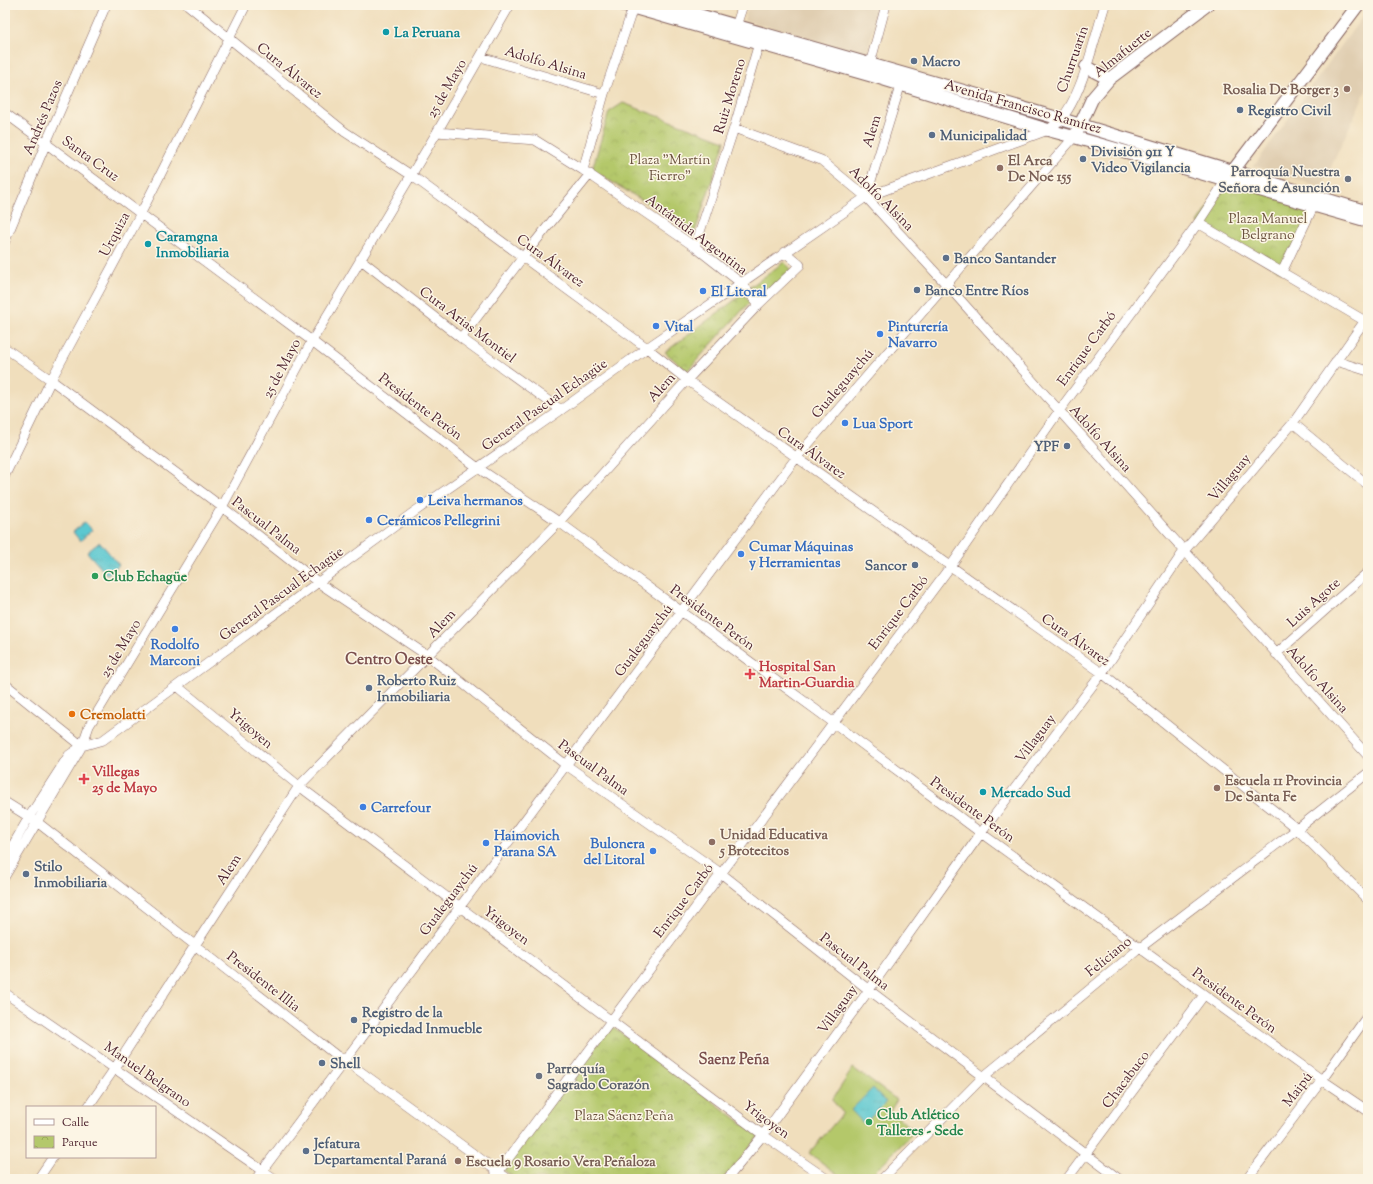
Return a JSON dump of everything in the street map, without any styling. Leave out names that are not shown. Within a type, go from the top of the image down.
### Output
[{"type":"main road","name":"Avenida Francisco Ramírez","points":[[665,5],[870,64],[902,80],[1048,130],[1077,131],[1229,176],[1368,212]]},
{"type":"main road","name":"Almafuerte","points":[[1077,131],[1092,99],[1109,80],[1207,5]]},
{"type":"main road","points":[[1229,176],[1358,5]]},
{"type":"main road","name":"Avenida Francisco Ramírez","points":[[630,6],[759,44],[1061,119],[1077,131]]},
{"type":"main road","points":[[1086,67],[1109,80]]},
{"type":"main road","name":"Avenida Francisco Ramírez","points":[[1229,176],[1314,205],[1368,221]]},
{"type":"street","name":"Andrés Pazos","points":[[5,241],[106,5]]},
{"type":"street","name":"Cura Álvarez","points":[[188,5],[345,132],[411,175],[647,348],[687,380],[1102,673],[1297,829],[1368,900]]},
{"type":"street","name":"Urquiza","points":[[5,475],[52,380],[246,5]]},
{"type":"street","name":"25 de Mayo","points":[[82,746],[89,726],[222,507],[312,341],[437,132],[510,5]]},
{"type":"street","points":[[736,26],[743,5]]},
{"type":"street","points":[[870,64],[886,5]]},
{"type":"street","name":"Churruarín","points":[[1048,130],[1061,119],[1071,104],[1086,67],[1105,5]]},
{"type":"street","points":[[462,338],[586,172],[604,94],[630,6]]},
{"type":"street","name":"Ruiz Moreno","points":[[695,247],[734,128],[759,44]]},
{"type":"street","name":"Adolfo Alsina","points":[[480,57],[604,94]]},
{"type":"street","name":"Alem","points":[[866,197],[902,80]]},
{"type":"street","name":"Santa Cruz","points":[[5,113],[140,212]]},
{"type":"street","name":"Adolfo Alsina","points":[[734,128],[821,160],[866,197],[946,284],[1368,756]]},
{"type":"street","name":"General Pascual Echagüe","points":[[82,746],[103,740],[414,512],[561,410],[647,348],[866,197],[1048,130]]},
{"type":"street","name":"Gualeguaychú","points":[[256,1179],[346,1061],[459,907],[682,612],[796,458],[1077,131]]},
{"type":"street","name":"Antártida Argentina","points":[[437,132],[536,140],[586,172],[695,247],[741,283],[759,304]]},
{"type":"street","name":"Enrique Carbó","points":[[496,1176],[950,567],[1058,411],[1198,223],[1229,176]]},
{"type":"street","points":[[1282,272],[1314,205]]},
{"type":"street","name":"Presidente Perón","points":[[140,212],[478,468],[559,522],[834,722],[981,833],[1322,1080],[1368,1111]]},
{"type":"street","points":[[1198,223],[1282,272],[1366,318]]},
{"type":"street","name":"Alem","points":[[89,1106],[299,786],[559,522],[687,380],[759,304],[800,265],[785,252]]},
{"type":"street","name":"Cura Arias Montiel","points":[[360,259],[462,338],[561,410]]},
{"type":"street","name":"Villaguay","points":[[728,1179],[763,1135],[981,833],[1102,673],[1184,551],[1293,423],[1366,318]]},
{"type":"street","name":"Pascual Palma","points":[[5,348],[52,380],[222,507],[319,583],[428,656],[566,765],[722,874],[869,990],[1119,1179]]},
{"type":"street","points":[[1336,361],[1368,371]]},
{"type":"street","points":[[1293,423],[1368,486]]},
{"type":"street","points":[[1365,575],[1368,585]]},
{"type":"street","name":"Luis Agote","points":[[1276,654],[1365,575]]},
{"type":"street","points":[[5,684],[82,746],[69,755],[33,819],[5,876]]},
{"type":"street","name":"Yrigoyen","points":[[177,686],[299,786],[763,1135],[827,1179]]},
{"type":"street","name":"Feliciano","points":[[882,1179],[983,1076],[1140,948],[1368,773]]},
{"type":"street","name":"Presidente Illia","points":[[5,802],[33,819],[195,946],[496,1176],[508,1179]]},
{"type":"street","points":[[5,859],[33,819]]},
{"type":"street","name":"Manuel Belgrano","points":[[5,993],[275,1179]]},
{"type":"street","name":"Chacabuco","points":[[1067,1179],[1204,995]]},
{"type":"street","name":"Maipú","points":[[1247,1179],[1322,1080],[1368,1016]]},
{"type":"street","points":[[38,1179],[52,1158]]},
{"type":"shaded area","points":[[749,5],[880,5],[867,54],[744,20]]},
{"type":"shaded area","points":[[1368,9],[1368,86],[1322,187],[1254,166]]},
{"type":"green space","name":"Plaza \"Martín Fierro\"","points":[[623,103],[725,141],[695,232],[592,170],[609,112]]},
{"type":"green space","name":"Plaza Manuel Belgrano","points":[[1226,180],[1314,205],[1282,272],[1198,223]]},
{"type":"green space","points":[[784,262],[792,270],[764,299],[749,288]]},
{"type":"green space","points":[[743,294],[750,302],[687,371],[665,352]]},
{"type":"green space","name":"Plaza Sáenz Peña","points":[[612,1026],[759,1136],[724,1179],[516,1179],[499,1167]]},
{"type":"green space","name":"Club Atlético Talleres - Sede","points":[[853,1068],[897,1100],[890,1111],[915,1131],[867,1179],[844,1179],[809,1153],[843,1113],[832,1100]]},
{"type":"water","points":[[85,522],[92,530],[80,541],[73,532]]},
{"type":"water","points":[[100,542],[119,565],[107,575],[87,552]]},
{"type":"water","points":[[873,1088],[886,1102],[864,1124],[851,1110]]},
{"type":"place","name":"La Peruana","points":[[386,32]]},
{"type":"place","name":"Macro","points":[[914,61]]},
{"type":"place","name":"Rosalia De Borger 3","points":[[1347,89]]},
{"type":"place","name":"Registro Civil","points":[[1240,110]]},
{"type":"place","name":"Municipalidad","points":[[932,135]]},
{"type":"place","name":"División 911 Y Video Vigilancia","points":[[1083,159]]},
{"type":"place","name":"El Arca De Noe 155","points":[[1000,168]]},
{"type":"place","name":"Parroquía Nuestra Señora de Asunción","points":[[1348,179]]},
{"type":"place","name":"Caramgna Inmobiliaria","points":[[148,244]]},
{"type":"place","name":"Banco Santander","points":[[946,258]]},
{"type":"place","name":"Banco Entre Ríos","points":[[917,290]]},
{"type":"place","name":"El Litoral","points":[[703,291]]},
{"type":"place","name":"Vital","points":[[656,326]]},
{"type":"place","name":"Pinturería Navarro","points":[[880,334]]},
{"type":"place","name":"Lua Sport","points":[[845,423]]},
{"type":"place","name":"YPF","points":[[1067,446]]},
{"type":"place","name":"Leiva hermanos","points":[[420,500]]},
{"type":"place","name":"Cerámicos Pellegrini","points":[[369,520]]},
{"type":"place","name":"Cumar Máquinas y Herramientas","points":[[741,554]]},
{"type":"place","name":"Sancor","points":[[915,565]]},
{"type":"place","name":"Club Echagüe","points":[[95,576]]},
{"type":"place","name":"Rodolfo Marconi","points":[[175,629]]},
{"type":"place","name":"Hospital San Martin-Guardia","points":[[750,674]]},
{"type":"place","name":"Roberto Ruiz Inmobiliaria","points":[[369,688]]},
{"type":"place","name":"Cremolatti","points":[[72,714]]},
{"type":"place","name":"Villegas 25 de Mayo","points":[[84,779]]},
{"type":"place","name":"Escuela 11 Provincia De Santa Fe","points":[[1217,788]]},
{"type":"place","name":"Mercado Sud","points":[[983,792]]},
{"type":"place","name":"Carrefour","points":[[363,807]]},
{"type":"place","name":"Unidad Educativa 5 Brotecitos","points":[[712,842]]},
{"type":"place","name":"Haimovich Parana SA","points":[[486,843]]},
{"type":"place","name":"Bulonera del Litoral","points":[[653,851]]},
{"type":"place","name":"Stilo Inmobiliaria","points":[[26,874]]},
{"type":"place","name":"Registro de la Propiedad Inmueble","points":[[354,1020]]},
{"type":"place","name":"Shell","points":[[322,1063]]},
{"type":"place","name":"Parroquía Sagrado Corazón","points":[[539,1076]]},
{"type":"place","name":"Club Atlético Talleres - Sede","points":[[869,1122]]},
{"type":"place","name":"Jefatura Departamental Paraná","points":[[306,1151]]},
{"type":"place","name":"Escuela 9 Rosario Vera Peñaloza","points":[[458,1161]]},
{"type":"district","name":"Centro Oeste","points":[[389,659]]},
{"type":"district","name":"Saenz Peña","points":[[734,1059]]}]
